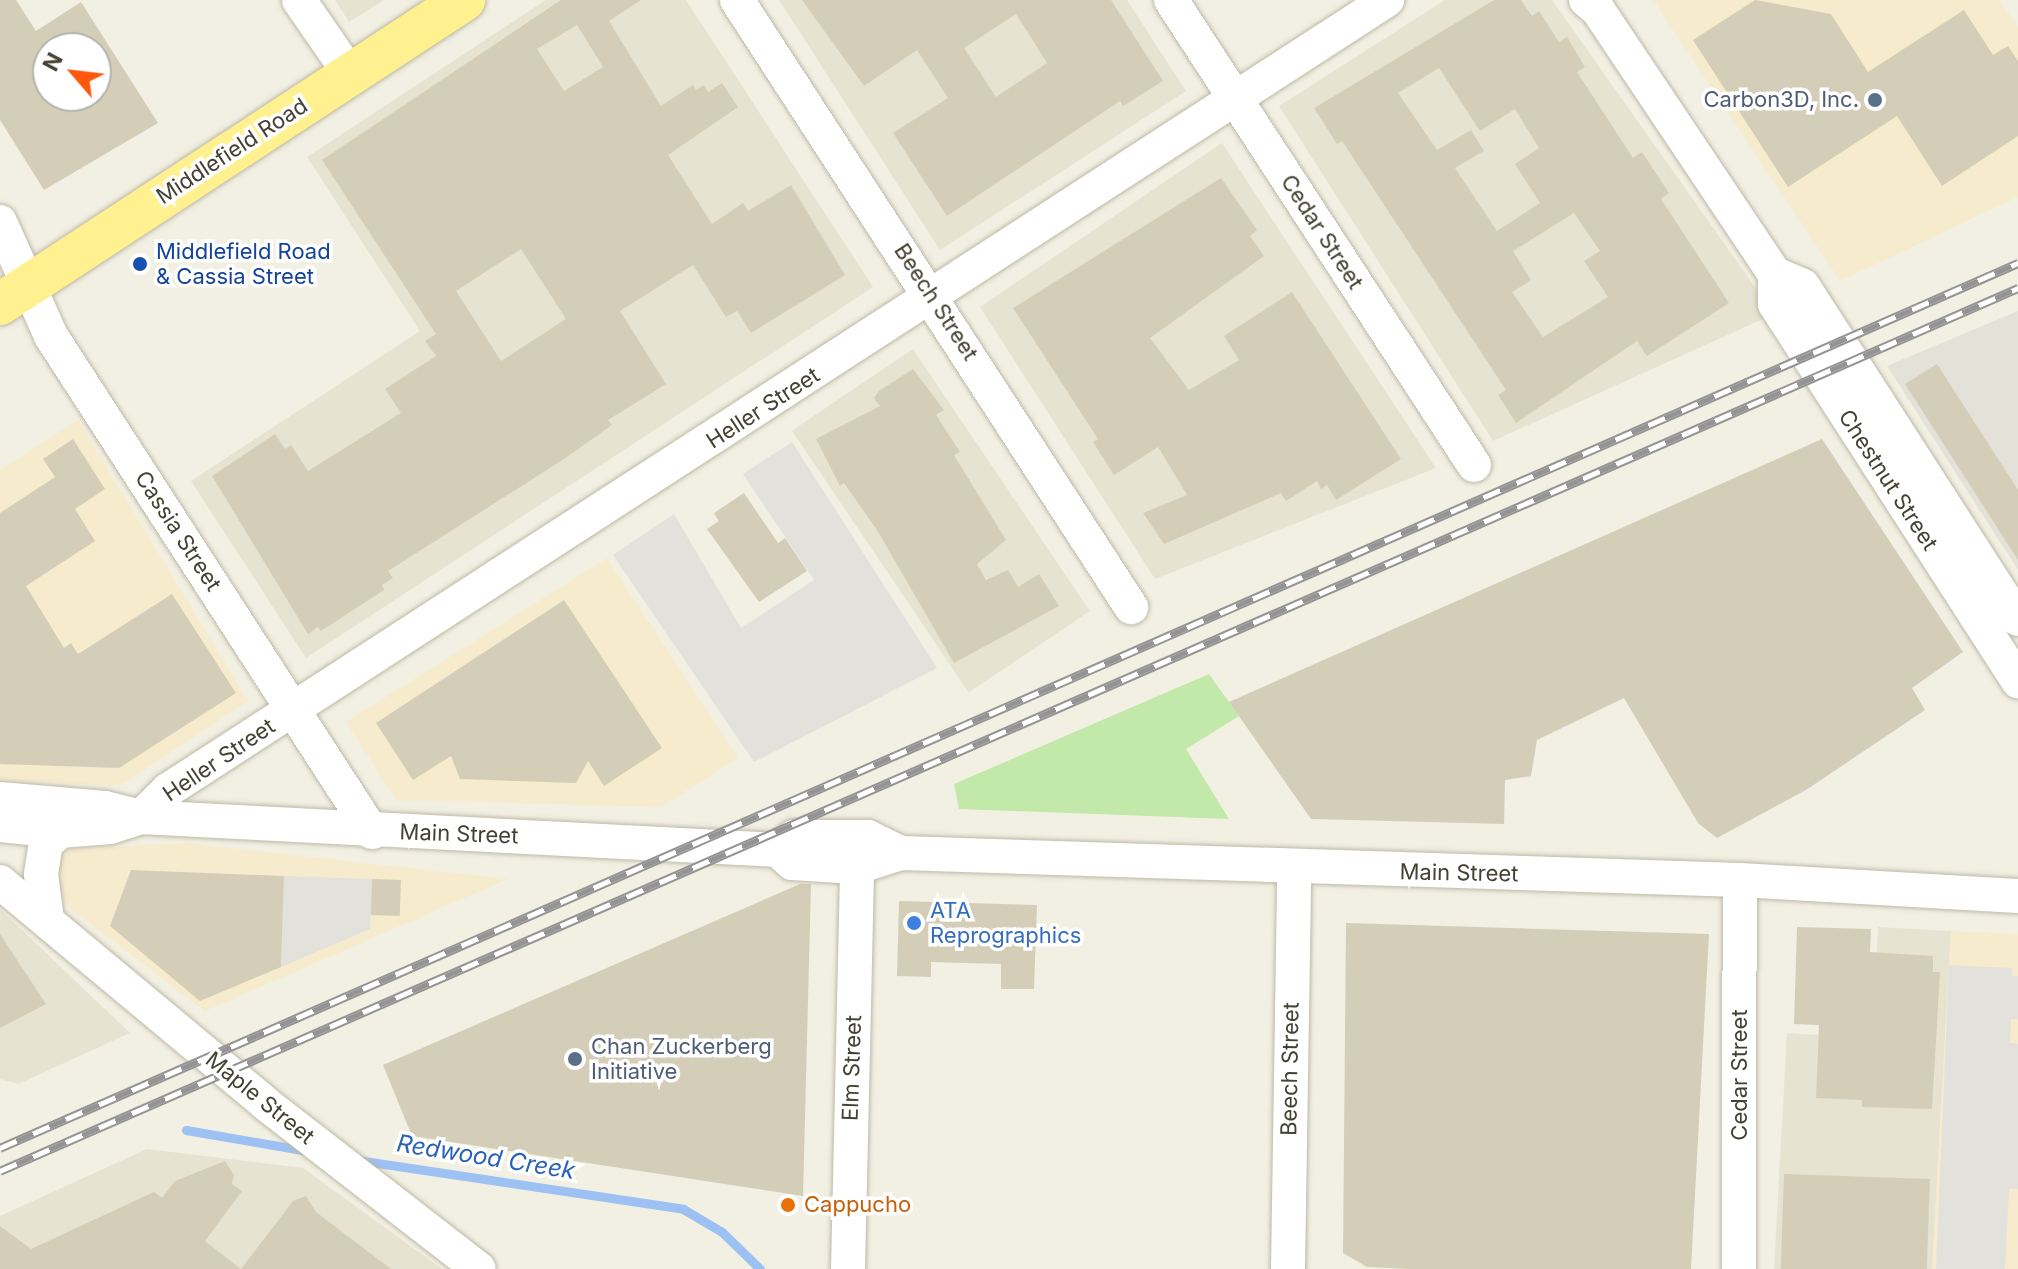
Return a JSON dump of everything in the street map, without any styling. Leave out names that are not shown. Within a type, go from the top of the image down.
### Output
[{"type":"main road","name":"Middlefield Road","points":[[15,294],[464,0]]},
{"type":"street","points":[[299,0],[350,74]]},
{"type":"street","name":"Beech Street","points":[[737,0],[934,298],[1131,607]]},
{"type":"street","name":"Cedar Street","points":[[1171,0],[1474,465]]},
{"type":"street","name":"Heller Street","points":[[141,817],[168,790],[934,298],[1234,97],[1387,0]]},
{"type":"street","name":"Chestnut Street","points":[[1593,3],[1775,274],[1803,286],[2018,619]]},
{"type":"street","name":"Cassia Street","points":[[0,222],[15,294],[51,336],[372,832]]},
{"type":"street","name":"Chestnut Street","points":[[1775,274],[1775,304],[2018,681]]},
{"type":"street","name":"Main Street","points":[[0,799],[105,808],[141,817],[372,832],[640,839],[778,850],[792,863],[857,867],[901,853],[1294,869],[1740,880],[2018,896]]},
{"type":"street","name":"Main Street","points":[[0,825],[60,831],[110,827],[141,817]]},
{"type":"street","points":[[47,920],[41,874],[46,844],[60,831]]},
{"type":"street","name":"Main Street","points":[[778,850],[794,837],[868,837],[901,853]]},
{"type":"street","name":"Elm Street","points":[[848,1269],[857,867]]},
{"type":"street","name":"Beech Street","points":[[1288,1269],[1294,869]]},
{"type":"street","name":"Cedar Street","points":[[1739,1269],[1740,880]]},
{"type":"street","name":"Maple Street","points":[[0,882],[305,1136],[479,1269]]},
{"type":"shaded area","points":[[335,0],[384,0],[349,22]]},
{"type":"shaded area","points":[[546,0],[686,0],[873,287],[306,658],[191,481],[420,331],[307,157]]},
{"type":"shaded area","points":[[779,0],[1127,0],[1186,91],[940,250]]},
{"type":"shaded area","points":[[1445,0],[1552,0],[1774,314],[1493,441],[1279,106]]},
{"type":"shaded area","points":[[1653,0],[1999,0],[2018,27],[2018,197],[1840,281]]},
{"type":"shaded area","points":[[1222,143],[1436,468],[1155,579],[980,307]]},
{"type":"shaded area","points":[[2018,311],[2018,570],[1887,366]]},
{"type":"shaded area","points":[[913,349],[1090,611],[969,693],[792,431]]},
{"type":"shaded area","points":[[78,420],[248,701],[120,786],[0,780],[0,470]]},
{"type":"shaded area","points":[[792,442],[937,668],[754,762],[613,555],[674,514],[741,628],[814,580],[743,474]]},
{"type":"shaded area","points":[[607,558],[738,758],[661,807],[396,800],[346,722]]},
{"type":"shaded area","points":[[188,843],[508,879],[205,1011],[71,909],[60,895],[57,878],[61,858],[72,849]]},
{"type":"shaded area","points":[[284,876],[372,879],[370,929],[281,967]]},
{"type":"shaded area","points":[[0,909],[130,1033],[18,1084],[0,1079]]},
{"type":"shaded area","points":[[1878,927],[1951,931],[1932,1269],[1774,1269],[1787,1033],[1872,1038]]},
{"type":"shaded area","points":[[1951,931],[2018,934],[2018,1269],[1932,1269]]},
{"type":"shaded area","points":[[1949,965],[2012,968],[2012,976],[2018,976],[2018,1019],[2011,1019],[2010,1043],[2018,1044],[2018,1189],[2009,1189],[2005,1269],[1936,1269]]},
{"type":"shaded area","points":[[147,1149],[303,1168],[442,1269],[0,1269],[0,1216]]},
{"type":"green space","points":[[1209,674],[1239,716],[1186,749],[1229,819],[959,809],[954,784]]},
{"type":"building","points":[[0,0],[16,0],[36,31],[81,2],[100,32],[32,32],[32,112],[112,112],[112,51],[158,123],[44,190],[0,120]]},
{"type":"building","points":[[561,0],[641,0],[609,21],[661,106],[693,85],[696,90],[704,85],[708,92],[722,83],[738,107],[668,155],[712,224],[743,203],[748,211],[791,185],[845,275],[751,333],[737,311],[726,317],[693,265],[620,311],[666,384],[608,420],[612,425],[564,459],[388,571],[393,578],[382,585],[384,590],[321,631],[318,627],[308,634],[212,476],[275,434],[285,449],[291,445],[308,471],[401,413],[385,389],[436,356],[425,341],[436,334],[322,160]],"holes":[[[577,25],[603,67],[564,91],[537,49]],[[521,249],[566,319],[501,361],[456,291]]]},
{"type":"building","points":[[802,0],[1111,0],[1163,81],[1123,106],[1120,101],[947,216],[893,133],[948,98],[917,50],[864,86]],"holes":[[[1016,14],[1047,63],[996,97],[964,48]]]},
{"type":"building","points":[[1494,0],[1521,0],[1532,16],[1539,11],[1559,42],[1567,37],[1585,67],[1577,72],[1633,158],[1642,152],[1669,193],[1661,199],[1729,303],[1647,356],[1637,341],[1516,423],[1498,395],[1506,390],[1342,141],[1337,144],[1314,108]],"holes":[[[1439,68],[1480,131],[1515,109],[1539,148],[1515,164],[1540,203],[1497,231],[1455,168],[1484,151],[1471,130],[1437,150],[1398,93]],[[1574,213],[1600,251],[1584,261],[1608,297],[1543,337],[1512,292],[1531,280],[1513,251]]]},
{"type":"building","name":"Carbon3D, Inc.","points":[[1755,0],[1831,14],[1868,72],[1964,10],[1993,55],[2008,46],[2018,61],[2018,136],[1942,186],[1897,116],[1788,187],[1693,40]]},
{"type":"building","points":[[1221,178],[1257,230],[1250,236],[1264,256],[1150,338],[1189,390],[1239,360],[1224,336],[1292,292],[1401,459],[1336,500],[1327,485],[1321,489],[1317,481],[1286,501],[1281,493],[1164,544],[1143,513],[1187,495],[1158,447],[1114,475],[1093,442],[1098,439],[1013,308]]},
{"type":"building","points":[[1937,364],[2018,490],[2018,560],[1905,384]]},
{"type":"building","points":[[913,369],[944,410],[936,415],[960,452],[954,455],[1006,540],[977,564],[986,580],[1008,570],[1018,587],[1039,574],[1059,606],[954,663],[877,530],[844,483],[840,486],[816,439],[880,406],[874,398],[879,391]]},
{"type":"building","points":[[73,439],[105,489],[75,509],[95,541],[26,586],[64,648],[71,643],[78,654],[172,594],[236,693],[119,768],[0,764],[0,513],[55,477],[43,459]]},
{"type":"building","points":[[1822,439],[1963,652],[1912,688],[1925,710],[1806,790],[1717,838],[1698,823],[1624,698],[1537,740],[1531,776],[1505,780],[1504,824],[1311,819],[1229,702]]},
{"type":"building","points":[[744,493],[778,543],[785,538],[807,571],[759,602],[707,529],[719,521],[714,513]]},
{"type":"building","points":[[564,600],[662,748],[604,786],[588,761],[576,783],[460,779],[451,756],[413,780],[376,723]]},
{"type":"building","points":[[131,870],[284,876],[281,967],[200,1001],[110,926]]},
{"type":"building","points":[[372,879],[401,880],[400,916],[371,915]]},
{"type":"building","points":[[800,884],[811,884],[803,1196],[412,1136],[383,1065]]},
{"type":"building","points":[[899,901],[1037,905],[1034,989],[1001,989],[1001,964],[931,962],[931,977],[897,976]]},
{"type":"building","points":[[1346,923],[1709,934],[1691,1269],[1409,1269],[1367,1267],[1343,1253]]},
{"type":"building","points":[[1797,927],[1871,929],[1870,952],[1933,956],[1933,972],[1940,972],[1932,1109],[1862,1107],[1862,1100],[1816,1098],[1819,1025],[1794,1024]]},
{"type":"building","points":[[0,934],[46,1004],[0,1028]]},
{"type":"building","points":[[225,1161],[234,1175],[232,1184],[242,1191],[205,1241],[241,1269],[0,1269],[0,1226],[31,1249],[154,1192],[162,1198],[175,1181]]},
{"type":"building","points":[[1784,1174],[1930,1179],[1927,1269],[1781,1269]]},
{"type":"building","points":[[306,1196],[316,1212],[391,1269],[241,1269],[293,1201]]},
{"type":"waterway","name":"Redwood Creek","points":[[186,1130],[307,1151]]},
{"type":"waterway","name":"Redwood Creek","points":[[357,1160],[683,1209],[722,1232],[760,1269]]},
{"type":"railway","points":[[0,1148],[2018,263]]},
{"type":"railway","points":[[0,1171],[2018,288]]},
{"type":"place","name":"Carbon3D, Inc.","points":[[1875,100]]},
{"type":"place","name":"Middlefield Road & Cassia Street","points":[[140,264]]},
{"type":"place","name":"ATA Reprographics","points":[[914,923]]},
{"type":"place","name":"Chan Zuckerberg Initiative","points":[[575,1059]]},
{"type":"place","name":"Cappucho","points":[[788,1205]]}]
